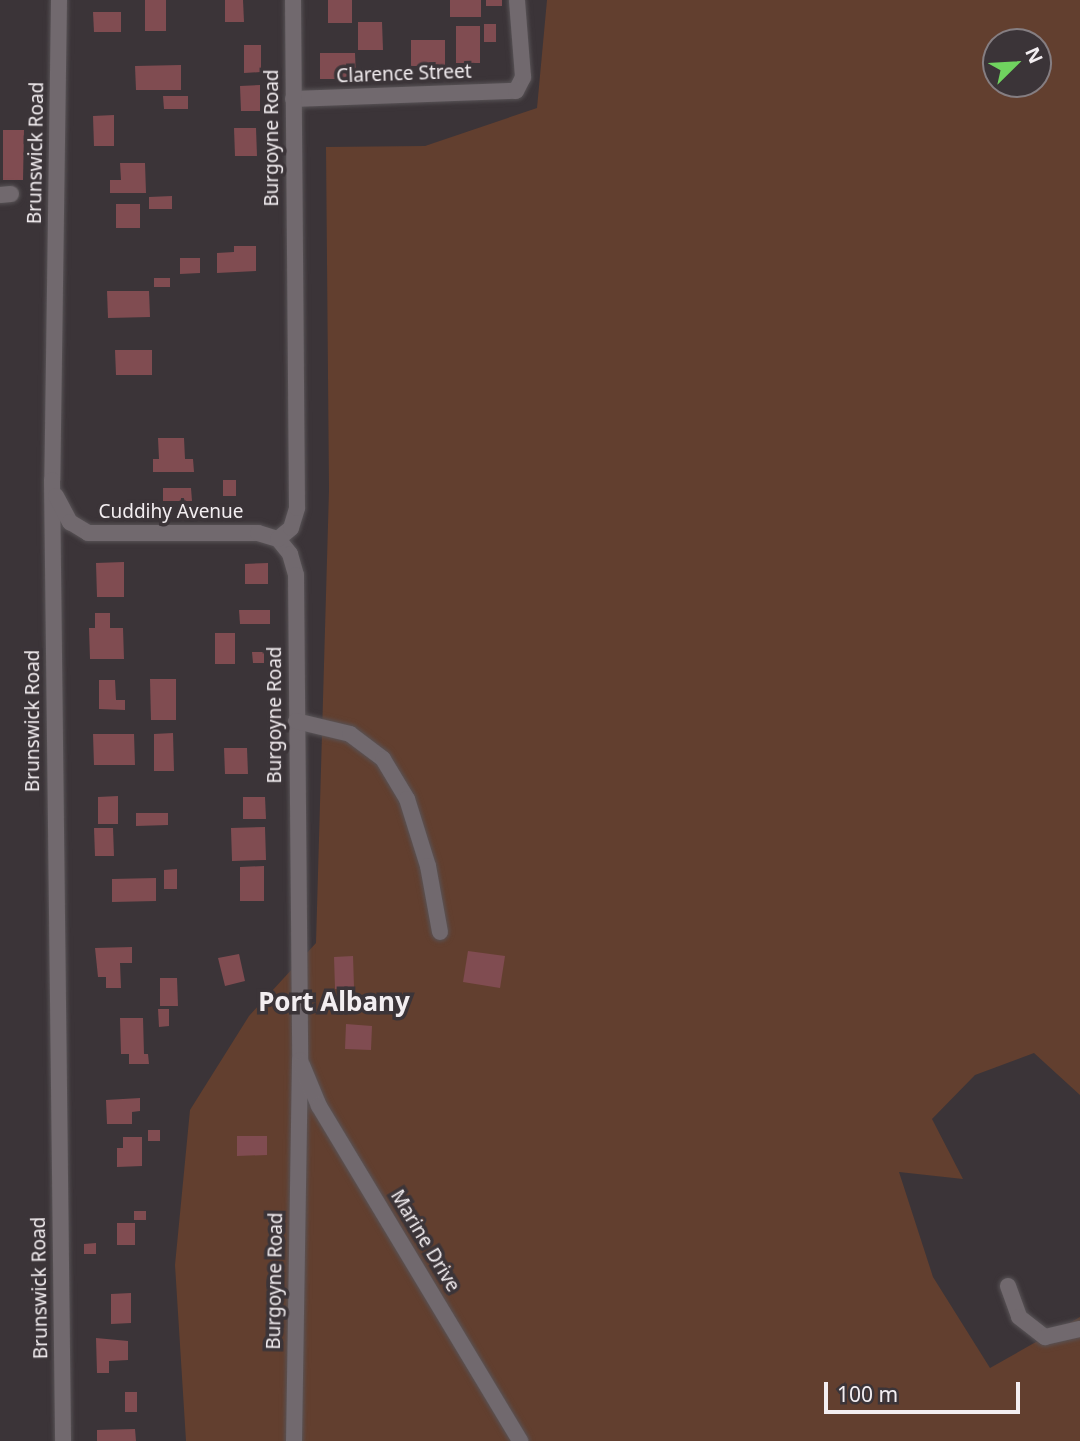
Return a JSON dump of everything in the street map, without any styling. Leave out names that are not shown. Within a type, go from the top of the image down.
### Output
[{"type":"street","name":"Brunswick Road","points":[[59,0],[52,480],[64,1441]]},
{"type":"street","name":"Burgoyne Road","points":[[293,0],[297,508],[290,528],[278,540],[290,554],[296,575],[300,1060],[294,1441]]},
{"type":"street","name":"Clarence Street","points":[[293,99],[516,91],[523,77],[517,0]]},
{"type":"street","name":"Cuddihy Avenue","points":[[52,480],[58,507],[88,533],[258,533],[278,540]]},
{"type":"street","points":[[296,721],[350,734],[383,759],[407,799],[428,866],[440,932]]},
{"type":"street","name":"Marine Drive","points":[[300,1060],[319,1106],[520,1441]]},
{"type":"street","points":[[1008,1286],[1018,1317],[1045,1337],[1080,1329]]},
{"type":"shaded area","points":[[547,0],[1080,0],[1080,1095],[1034,1053],[975,1075],[932,1119],[963,1179],[899,1172],[933,1277],[990,1368],[1080,1317],[1080,1441],[186,1441],[175,1265],[190,1110],[249,1016],[316,943],[329,490],[326,147],[425,146],[537,108]]},
{"type":"building","points":[[145,0],[166,0],[166,31],[145,31]]},
{"type":"building","points":[[225,0],[243,0],[244,22],[225,22]]},
{"type":"building","points":[[328,0],[352,0],[352,23],[328,23]]},
{"type":"building","points":[[450,0],[481,0],[481,17],[450,17]]},
{"type":"building","points":[[486,0],[502,0],[502,6],[486,6]]},
{"type":"building","points":[[93,12],[121,12],[121,32],[94,32]]},
{"type":"building","points":[[358,22],[382,22],[383,50],[358,50]]},
{"type":"building","points":[[484,24],[496,24],[496,42],[484,42]]},
{"type":"building","points":[[456,26],[480,26],[480,63],[456,63]]},
{"type":"building","points":[[411,40],[445,40],[445,75],[426,75],[426,66],[411,66]]},
{"type":"building","points":[[244,45],[261,45],[261,72],[244,73]]},
{"type":"building","points":[[320,53],[355,53],[356,79],[320,79]]},
{"type":"building","points":[[181,65],[181,90],[136,90],[135,66]]},
{"type":"building","points":[[260,85],[260,111],[241,111],[240,86]]},
{"type":"building","points":[[163,96],[188,96],[188,109],[164,109]]},
{"type":"building","points":[[114,115],[114,146],[94,146],[93,116]]},
{"type":"building","points":[[234,128],[256,128],[257,156],[235,156]]},
{"type":"building","points":[[3,130],[24,130],[23,180],[3,180]]},
{"type":"building","points":[[120,163],[145,163],[146,193],[110,193],[110,180],[121,180]]},
{"type":"building","points":[[172,196],[172,209],[149,209],[149,197]]},
{"type":"building","points":[[116,204],[140,204],[140,228],[116,228]]},
{"type":"building","points":[[234,246],[256,246],[256,271],[217,273],[217,253],[234,252]]},
{"type":"building","points":[[180,258],[200,258],[200,273],[180,274]]},
{"type":"building","points":[[154,278],[170,278],[170,287],[154,287]]},
{"type":"building","points":[[107,291],[149,291],[150,317],[108,318]]},
{"type":"building","points":[[115,350],[152,350],[152,375],[116,375]]},
{"type":"building","points":[[158,438],[184,438],[185,459],[193,459],[194,472],[153,472],[153,459],[159,459]]},
{"type":"building","points":[[223,480],[236,480],[236,496],[223,496]]},
{"type":"building","points":[[163,488],[191,488],[192,501],[163,501]]},
{"type":"building","points":[[124,562],[124,597],[97,597],[96,563]]},
{"type":"building","points":[[268,563],[268,584],[245,584],[245,564]]},
{"type":"building","points":[[239,610],[270,610],[270,624],[240,624]]},
{"type":"building","points":[[95,613],[110,613],[110,628],[123,628],[124,659],[90,659],[89,628],[95,628]]},
{"type":"building","points":[[215,633],[235,633],[235,664],[215,664]]},
{"type":"building","points":[[252,652],[264,652],[264,663],[253,663]]},
{"type":"building","points":[[150,679],[176,679],[176,720],[151,720]]},
{"type":"building","points":[[99,680],[115,680],[116,700],[125,700],[125,710],[99,709]]},
{"type":"building","points":[[173,733],[174,771],[154,771],[154,734]]},
{"type":"building","points":[[93,734],[134,734],[135,765],[94,765]]},
{"type":"building","points":[[224,748],[247,748],[248,774],[225,774]]},
{"type":"building","points":[[118,796],[118,824],[98,824],[98,797]]},
{"type":"building","points":[[243,797],[265,797],[266,819],[243,819]]},
{"type":"building","points":[[136,813],[168,813],[168,825],[136,826]]},
{"type":"building","points":[[265,827],[266,860],[232,861],[231,828]]},
{"type":"building","points":[[94,828],[113,828],[114,856],[95,856]]},
{"type":"building","points":[[264,866],[264,901],[240,901],[240,867]]},
{"type":"building","points":[[177,869],[177,889],[164,889],[164,870]]},
{"type":"building","points":[[156,878],[156,901],[112,902],[112,879]]},
{"type":"building","points":[[132,947],[132,963],[120,963],[121,988],[106,988],[106,977],[98,977],[95,948]]},
{"type":"building","points":[[468,951],[505,956],[500,988],[463,982]]},
{"type":"building","points":[[239,954],[245,981],[225,986],[218,958]]},
{"type":"building","points":[[353,956],[354,988],[335,989],[334,957]]},
{"type":"building","points":[[160,978],[177,978],[178,1006],[160,1006]]},
{"type":"building","points":[[158,1009],[169,1009],[169,1026],[159,1027]]},
{"type":"building","points":[[120,1018],[143,1018],[144,1054],[148,1054],[149,1064],[129,1064],[129,1054],[121,1054]]},
{"type":"building","points":[[346,1024],[372,1026],[371,1050],[345,1049]]},
{"type":"building","points":[[140,1098],[140,1111],[132,1112],[132,1124],[107,1124],[106,1100]]},
{"type":"building","points":[[148,1130],[160,1130],[160,1141],[148,1141]]},
{"type":"building","points":[[237,1136],[267,1136],[267,1155],[237,1156]]},
{"type":"building","points":[[123,1137],[142,1137],[142,1166],[117,1167],[117,1148],[123,1148]]},
{"type":"building","points":[[134,1211],[146,1211],[146,1220],[134,1220]]},
{"type":"building","points":[[117,1223],[135,1223],[135,1245],[117,1245]]},
{"type":"building","points":[[96,1243],[96,1254],[84,1254],[84,1244]]},
{"type":"building","points":[[131,1293],[131,1323],[111,1324],[111,1294]]},
{"type":"building","points":[[96,1338],[128,1341],[128,1360],[109,1361],[109,1373],[97,1373]]},
{"type":"building","points":[[125,1392],[137,1392],[137,1412],[125,1412]]},
{"type":"building","points":[[135,1429],[136,1441],[97,1441],[97,1430]]},
{"type":"district","name":"Port Albany","points":[[334,1002]]}]
